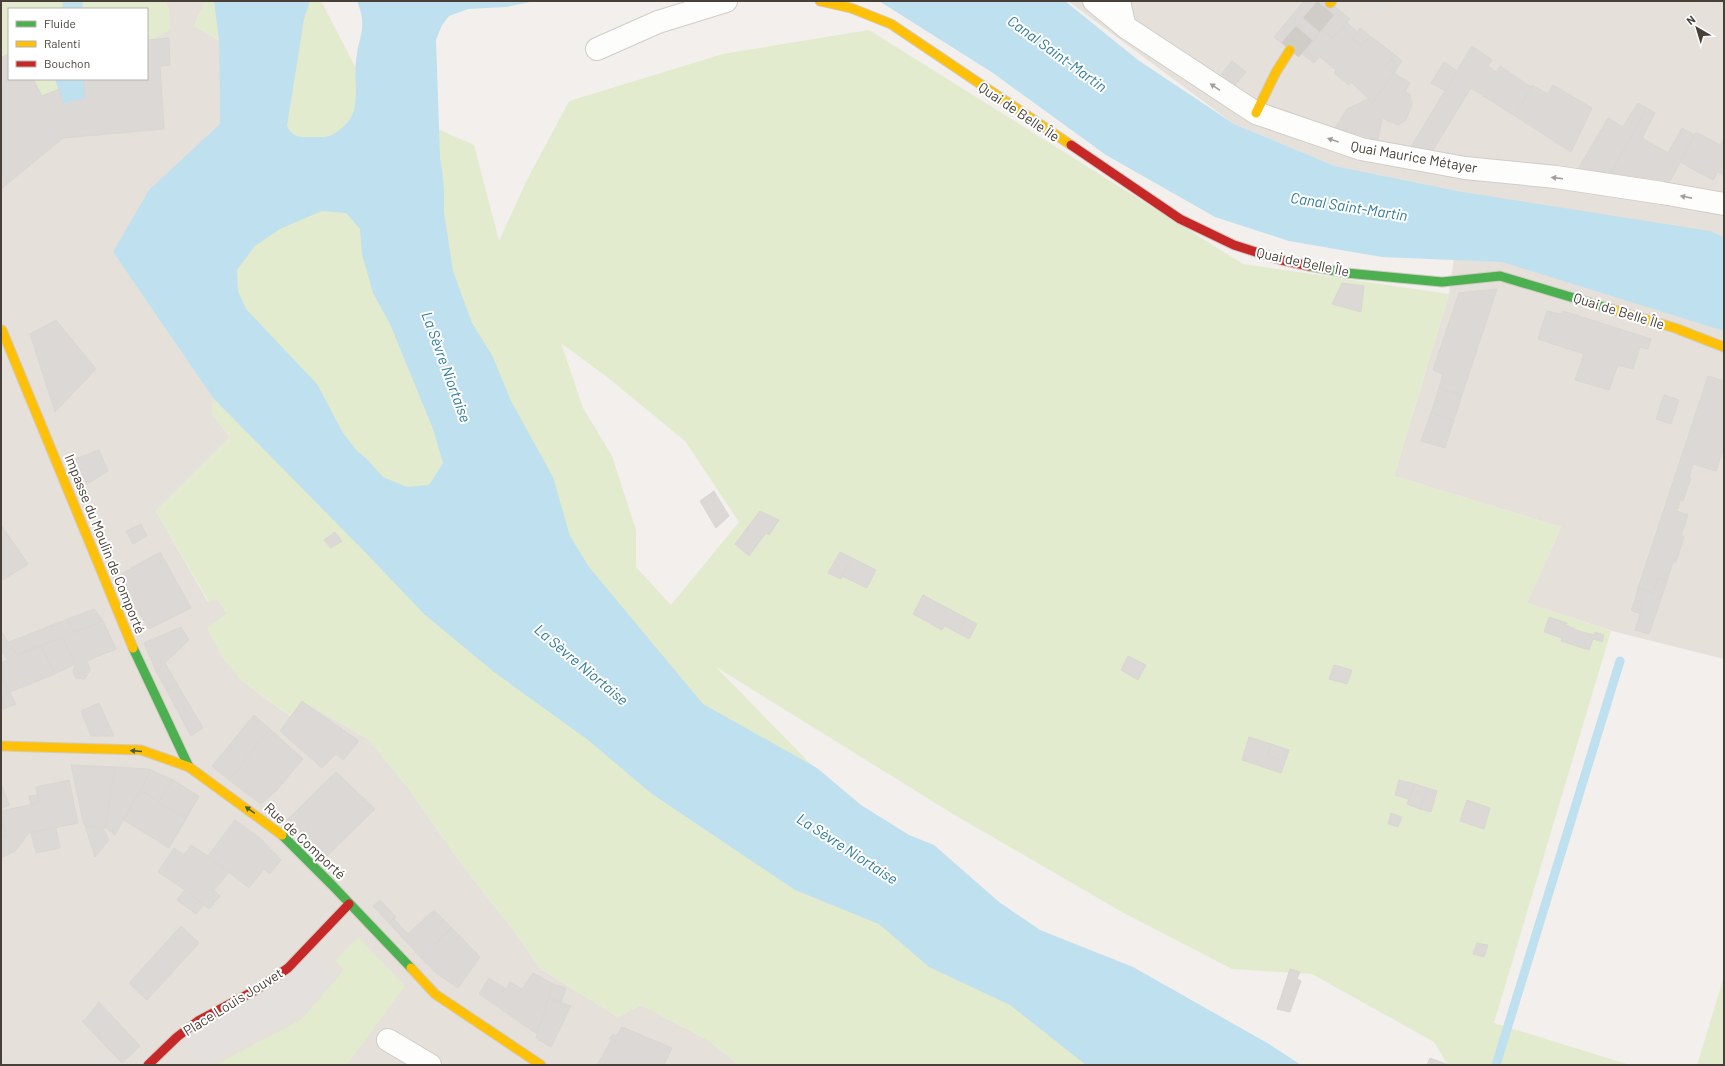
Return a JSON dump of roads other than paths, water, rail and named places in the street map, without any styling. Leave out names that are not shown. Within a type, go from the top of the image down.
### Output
[{"type":"street","points":[[597,49],[658,22],[726,1]]},
{"type":"street","name":"Quai de Belle Île","points":[[820,1],[851,8],[891,24],[1180,219],[1234,245],[1281,260],[1346,273],[1442,282],[1500,276],[1675,328],[1724,347]]},
{"type":"street","name":"Quai Maurice Métayer","points":[[1094,1],[1127,28],[1256,113],[1361,150],[1465,168],[1556,177],[1724,204]]},
{"type":"street","points":[[1256,113],[1270,87],[1277,67],[1290,50]]},
{"type":"street","name":"Impasse du Moulin de Comporté","points":[[2,330],[126,636],[189,767]]},
{"type":"street","name":"Rue de Comporté","points":[[1,746],[141,750],[189,767],[272,827],[332,885],[435,994],[541,1065]]},
{"type":"street","name":"Place Louis Jouvet","points":[[148,1065],[177,1036],[198,1021],[256,990],[288,968],[349,904]]},
{"type":"street","points":[[388,1040],[430,1065]]},
{"type":"lane","points":[[1121,1],[1127,28]]},
{"type":"water","points":[[63,1],[83,1],[82,8],[62,8]]},
{"type":"water","name":"La Sèvre Niortaise","points":[[214,1],[310,1],[304,19],[287,126],[294,135],[297,136],[326,137],[332,135],[343,127],[353,113],[355,105],[355,70],[357,52],[362,31],[362,18],[357,1],[535,1],[506,7],[468,9],[449,16],[442,25],[436,40],[440,158],[444,192],[444,212],[453,271],[472,323],[493,357],[511,401],[553,477],[570,536],[589,567],[703,704],[817,768],[861,805],[909,835],[934,845],[999,902],[1040,930],[1133,967],[1269,1044],[1301,1065],[1086,1065],[1010,1005],[929,967],[879,924],[795,890],[652,794],[588,740],[494,672],[424,614],[213,398],[113,252],[149,190],[220,124],[219,40]],"holes":[[[322,211],[346,213],[360,229],[362,254],[373,293],[390,324],[433,429],[443,463],[429,485],[407,487],[383,477],[367,459],[358,452],[343,433],[317,384],[246,309],[238,291],[237,270],[255,246],[280,229]]]},
{"type":"water","name":"Canal Saint-Martin","points":[[879,1],[1065,1],[1138,60],[1234,124],[1335,166],[1463,192],[1710,231],[1724,237],[1724,331],[1502,262],[1382,257],[1289,241],[1215,217],[1106,155],[993,73]]},
{"type":"water","points":[[55,80],[84,80],[85,98],[63,104]]},
{"type":"waterway","points":[[1496,1065],[1620,661]]},
{"type":"tunnel","points":[[1290,50],[1330,3]]}]
